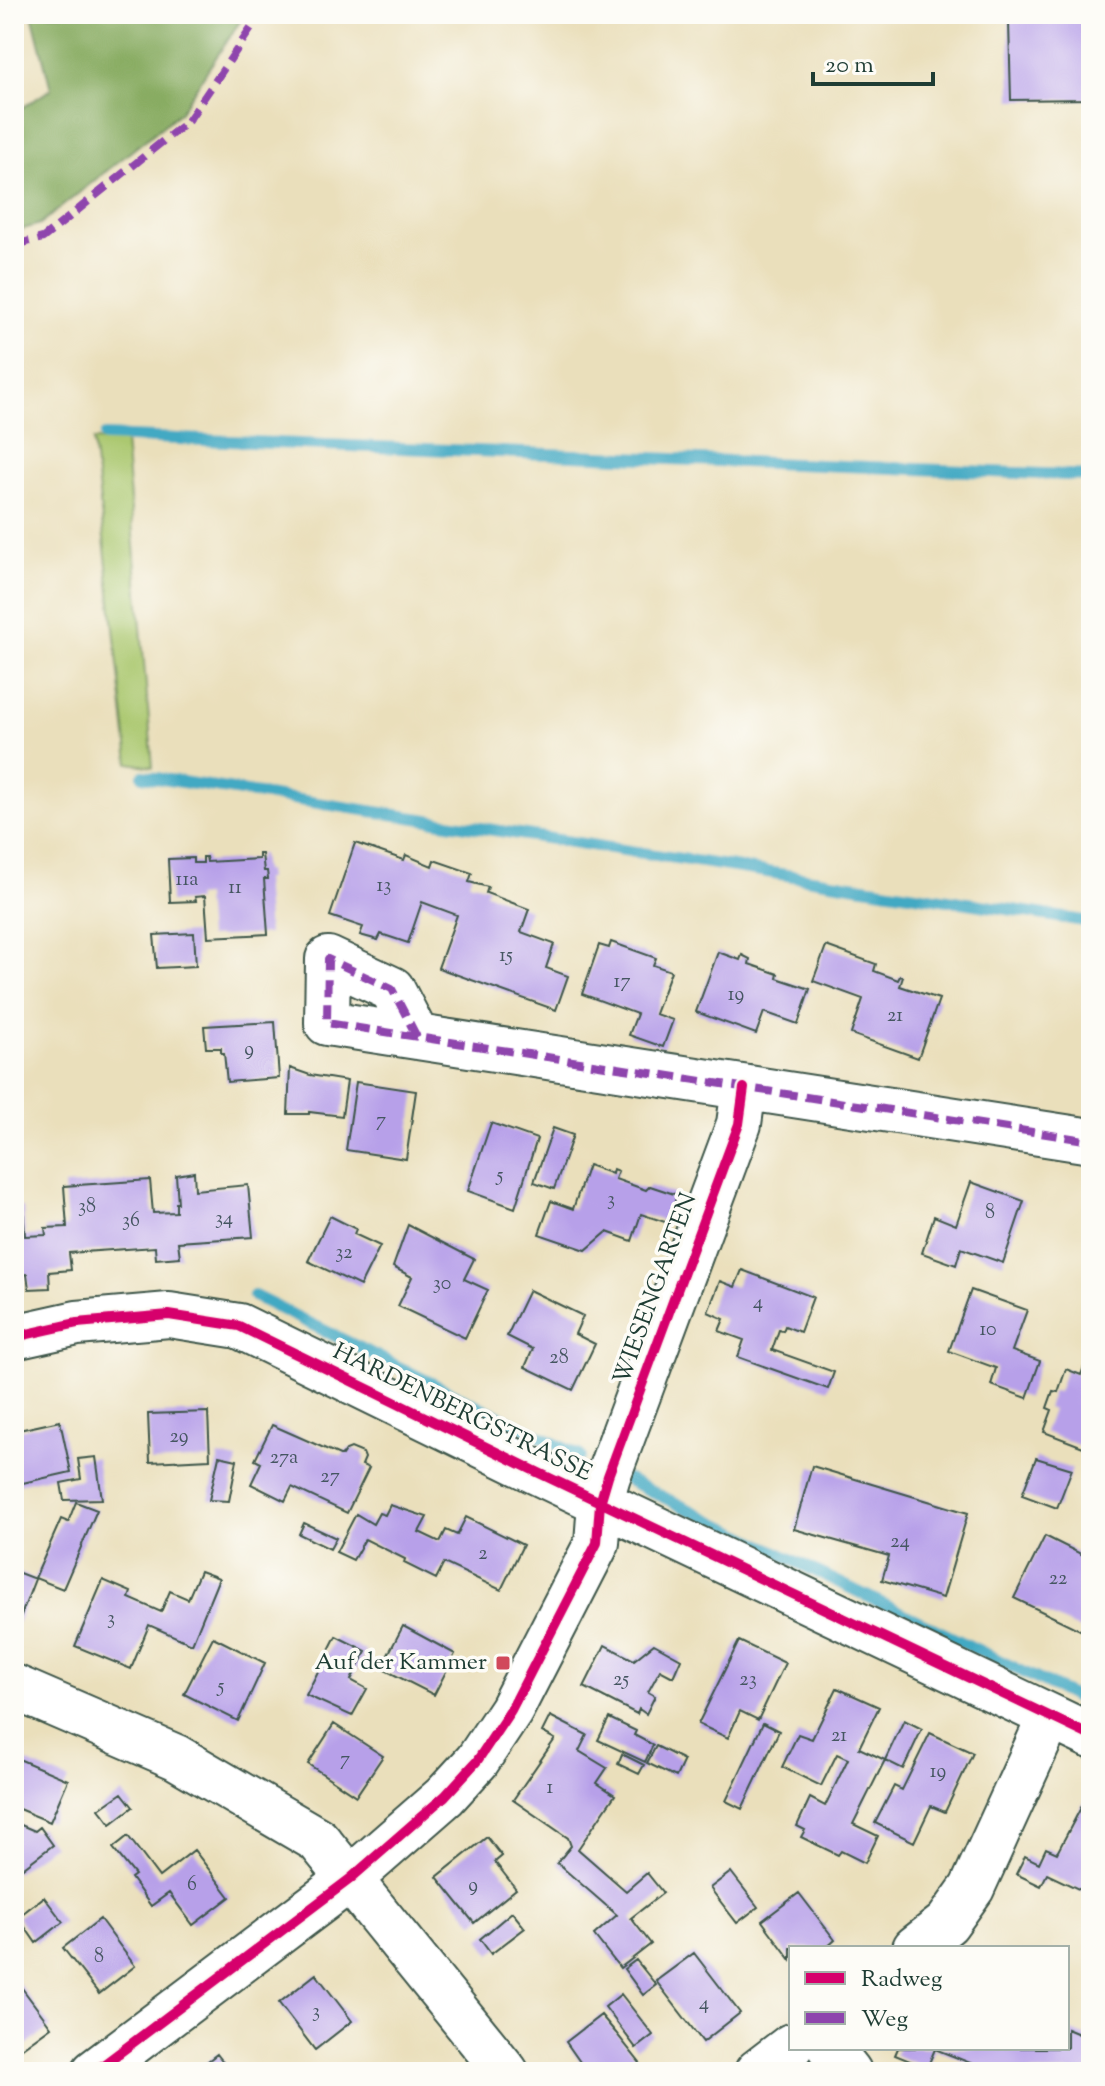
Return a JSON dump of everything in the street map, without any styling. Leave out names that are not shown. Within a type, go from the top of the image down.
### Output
[{"type":"street","points":[[417,1037],[1091,1141]]},
{"type":"street","name":"WIESENGARTEN","points":[[94,2072],[350,1879],[445,1796],[477,1761],[502,1723],[597,1543],[600,1503],[739,1124],[744,1088]]},
{"type":"street","name":"HARDENBERGSTRASSE","points":[[14,1337],[77,1323],[169,1315],[239,1326],[600,1503],[1091,1736]]},
{"type":"street","points":[[14,1687],[189,1764],[318,1840],[506,2072]]},
{"type":"street","points":[[918,1946],[947,1923],[972,1888],[1050,1717]]},
{"type":"street","points":[[757,2072],[789,2048]]},
{"type":"street","points":[[832,2050],[849,2072]]},
{"type":"green space","points":[[32,14],[245,14],[179,113],[40,224],[14,232],[14,113],[51,89]]},
{"type":"green space","points":[[93,440],[125,441],[153,767],[129,763]]},
{"type":"building","points":[[1091,19],[1091,99],[1011,100],[1009,22]]},
{"type":"building","points":[[355,843],[404,860],[406,855],[432,866],[434,860],[472,873],[469,882],[488,887],[486,893],[529,909],[521,932],[554,944],[546,968],[568,976],[556,1010],[438,968],[457,915],[422,902],[408,943],[381,934],[378,940],[360,935],[363,927],[330,916]]},
{"type":"building","points":[[259,854],[262,854],[268,879],[264,879],[268,934],[208,937],[205,896],[195,897],[196,901],[170,902],[168,859],[193,858],[193,863],[203,863],[203,857],[207,862],[259,859]]},
{"type":"building","points":[[194,933],[196,966],[157,968],[154,935]]},
{"type":"building","points":[[611,942],[656,958],[653,965],[671,971],[655,1014],[673,1020],[663,1047],[629,1035],[637,1014],[582,994],[599,945],[609,948]]},
{"type":"building","points":[[826,946],[876,964],[874,971],[898,980],[900,976],[903,977],[900,986],[939,999],[918,1058],[851,1034],[863,999],[813,981]]},
{"type":"building","points":[[718,952],[740,960],[742,955],[750,959],[749,964],[778,974],[777,978],[810,989],[798,1024],[764,1012],[756,1034],[696,1012]]},
{"type":"building","points":[[275,1022],[279,1078],[227,1082],[224,1053],[221,1053],[221,1048],[206,1048],[204,1026]]},
{"type":"building","points":[[290,1068],[347,1081],[342,1116],[309,1112],[288,1114]]},
{"type":"building","points":[[356,1082],[416,1091],[406,1159],[346,1150]]},
{"type":"building","points":[[491,1123],[537,1139],[515,1208],[468,1191]]},
{"type":"building","points":[[553,1128],[573,1135],[554,1189],[534,1182]]},
{"type":"building","points":[[588,1165],[612,1174],[613,1169],[618,1171],[615,1179],[646,1190],[650,1186],[677,1195],[668,1223],[641,1214],[632,1241],[607,1232],[586,1250],[539,1234],[551,1201],[573,1209]]},
{"type":"building","points":[[194,1172],[195,1190],[248,1185],[253,1237],[178,1242],[180,1257],[156,1259],[155,1247],[69,1253],[71,1270],[49,1272],[50,1288],[29,1289],[27,1274],[14,1275],[14,1207],[23,1207],[25,1236],[46,1235],[45,1228],[67,1227],[64,1186],[150,1180],[153,1213],[176,1212],[176,1175]]},
{"type":"building","points":[[971,1182],[1024,1201],[1003,1263],[961,1248],[956,1265],[922,1253],[934,1216],[956,1225]]},
{"type":"building","points":[[330,1216],[356,1229],[354,1234],[380,1246],[360,1286],[308,1261]]},
{"type":"building","points":[[408,1225],[474,1259],[464,1279],[488,1290],[465,1338],[398,1306],[412,1277],[393,1267]]},
{"type":"building","points":[[742,1270],[813,1297],[800,1332],[785,1326],[783,1331],[779,1330],[772,1350],[834,1372],[828,1389],[738,1357],[744,1340],[719,1331],[724,1319],[708,1312],[720,1281],[735,1287]]},
{"type":"building","points":[[529,1290],[583,1316],[575,1334],[595,1344],[573,1390],[525,1367],[533,1349],[507,1336]]},
{"type":"building","points":[[971,1290],[1027,1310],[1012,1351],[1040,1361],[1027,1398],[991,1385],[996,1368],[949,1351]]},
{"type":"building","points":[[1091,1347],[1091,1450],[1044,1432],[1052,1410],[1047,1408],[1053,1391],[1058,1392],[1066,1369],[1081,1375]]},
{"type":"building","points":[[208,1412],[210,1459],[150,1462],[148,1414]]},
{"type":"building","points":[[60,1421],[71,1472],[14,1485],[14,1434],[19,1430]]},
{"type":"building","points":[[272,1425],[342,1456],[351,1448],[363,1453],[365,1458],[362,1465],[369,1468],[347,1513],[292,1487],[285,1501],[251,1484],[261,1463],[255,1460]]},
{"type":"building","points":[[219,1456],[237,1460],[229,1501],[209,1500]]},
{"type":"building","points":[[96,1457],[102,1499],[64,1500],[61,1483],[81,1479],[78,1459]]},
{"type":"building","points":[[1036,1458],[1072,1469],[1057,1508],[1022,1495]]},
{"type":"building","points":[[812,1466],[968,1513],[943,1598],[882,1580],[889,1556],[794,1529]]},
{"type":"building","points":[[76,1502],[97,1510],[63,1589],[35,1578],[61,1519],[68,1522]]},
{"type":"building","points":[[390,1505],[427,1517],[419,1532],[440,1542],[446,1530],[457,1535],[466,1517],[523,1545],[501,1590],[444,1563],[436,1579],[365,1539],[353,1560],[336,1552],[356,1514],[373,1524],[379,1513],[385,1515]]},
{"type":"building","points":[[304,1523],[336,1538],[330,1549],[299,1534]]},
{"type":"building","points":[[1045,1536],[1091,1559],[1091,1616],[1084,1632],[1014,1598]]},
{"type":"building","points":[[14,1571],[35,1579],[18,1623],[14,1622]]},
{"type":"building","points":[[200,1571],[219,1578],[192,1644],[149,1625],[131,1669],[75,1646],[103,1580],[131,1592],[129,1598],[161,1612],[170,1591],[188,1599]]},
{"type":"building","points":[[403,1626],[455,1654],[434,1695],[381,1668]]},
{"type":"building","points":[[336,1636],[366,1651],[351,1680],[367,1689],[352,1716],[306,1695]]},
{"type":"building","points":[[213,1637],[265,1663],[238,1721],[184,1694]]},
{"type":"building","points":[[739,1641],[785,1663],[758,1720],[740,1711],[728,1738],[698,1724]]},
{"type":"building","points":[[654,1644],[681,1659],[673,1677],[660,1670],[648,1692],[655,1696],[646,1714],[639,1709],[637,1714],[584,1687],[605,1645],[634,1660]]},
{"type":"building","points":[[837,1688],[879,1707],[859,1748],[885,1760],[853,1824],[878,1836],[865,1863],[841,1851],[838,1855],[801,1837],[805,1830],[797,1826],[810,1798],[825,1806],[848,1759],[837,1754],[821,1786],[782,1767],[798,1734],[812,1739]]},
{"type":"building","points":[[550,1716],[587,1735],[579,1751],[607,1768],[597,1783],[615,1795],[578,1849],[626,1891],[647,1873],[663,1893],[631,1918],[651,1944],[620,1968],[594,1935],[617,1915],[557,1863],[571,1846],[568,1838],[513,1800],[555,1739],[542,1732]]},
{"type":"building","points":[[609,1718],[636,1731],[634,1735],[653,1745],[645,1762],[598,1740]]},
{"type":"building","points":[[904,1720],[922,1729],[903,1769],[885,1760]]},
{"type":"building","points":[[763,1723],[779,1731],[742,1809],[726,1801]]},
{"type":"building","points":[[334,1724],[383,1756],[356,1796],[308,1764]]},
{"type":"building","points":[[930,1733],[973,1753],[945,1812],[931,1806],[914,1842],[875,1823],[894,1786],[902,1790]]},
{"type":"building","points":[[656,1746],[684,1760],[676,1777],[647,1763]]},
{"type":"building","points":[[622,1754],[644,1765],[639,1774],[618,1764]]},
{"type":"building","points":[[14,1757],[68,1780],[50,1822],[14,1807]]},
{"type":"building","points":[[122,1793],[133,1807],[111,1824],[99,1809]]},
{"type":"building","points":[[1084,1802],[1091,1806],[1091,1895],[1047,1874],[1041,1886],[1016,1874],[1025,1856],[1039,1863],[1046,1848],[1057,1853]]},
{"type":"building","points":[[14,1822],[35,1831],[40,1827],[53,1845],[16,1873],[14,1870]]},
{"type":"building","points":[[128,1836],[159,1877],[194,1850],[230,1897],[193,1925],[169,1893],[151,1906],[131,1878],[135,1875],[113,1848]]},
{"type":"building","points":[[487,1837],[502,1856],[495,1862],[516,1889],[474,1923],[437,1877]]},
{"type":"building","points":[[731,1872],[758,1907],[737,1923],[710,1888]]},
{"type":"building","points":[[799,1893],[835,1940],[828,1946],[789,1946],[789,1957],[762,1921]]},
{"type":"building","points":[[44,1897],[63,1922],[36,1943],[18,1917]]},
{"type":"building","points":[[512,1912],[525,1928],[491,1954],[480,1939]]},
{"type":"building","points":[[100,1919],[135,1966],[99,1994],[63,1948]]},
{"type":"building","points":[[694,1953],[740,2013],[703,2042],[656,1981]]},
{"type":"building","points":[[636,1960],[656,1985],[643,1995],[624,1969]]},
{"type":"building","points":[[316,1974],[352,2021],[315,2050],[279,2003]]},
{"type":"building","points":[[14,1981],[51,2027],[14,2054]]},
{"type":"building","points":[[621,1994],[653,2035],[636,2048],[605,2007]]},
{"type":"building","points":[[601,2015],[647,2072],[587,2072],[566,2042]]},
{"type":"building","points":[[1069,2030],[1091,2039],[1091,2072],[993,2072],[938,2050],[1069,2050]]},
{"type":"building","points":[[897,2050],[935,2050],[927,2068],[895,2055]]},
{"type":"building","points":[[217,2054],[231,2072],[194,2072]]},
{"type":"waterway","points":[[105,436],[1091,476]]},
{"type":"waterway","points":[[143,776],[1091,922]]},
{"type":"waterway","points":[[254,1296],[580,1456]]},
{"type":"waterway","points":[[622,1477],[1091,1705]]},
{"type":"marked path","points":[[14,245],[43,238],[188,121],[261,14]]},
{"type":"marked path","points":[[417,1037],[392,989],[328,959],[327,1023],[1091,1141]]},
{"type":"cycle path","points":[[94,2072],[350,1879],[445,1796],[477,1761],[511,1710],[597,1543],[600,1503],[608,1476],[739,1124],[744,1088]]},
{"type":"cycle path","points":[[14,1337],[77,1323],[169,1315],[239,1326],[1091,1736]]},
{"type":"place","name":"Auf der Kammer","points":[[503,1663]]}]
